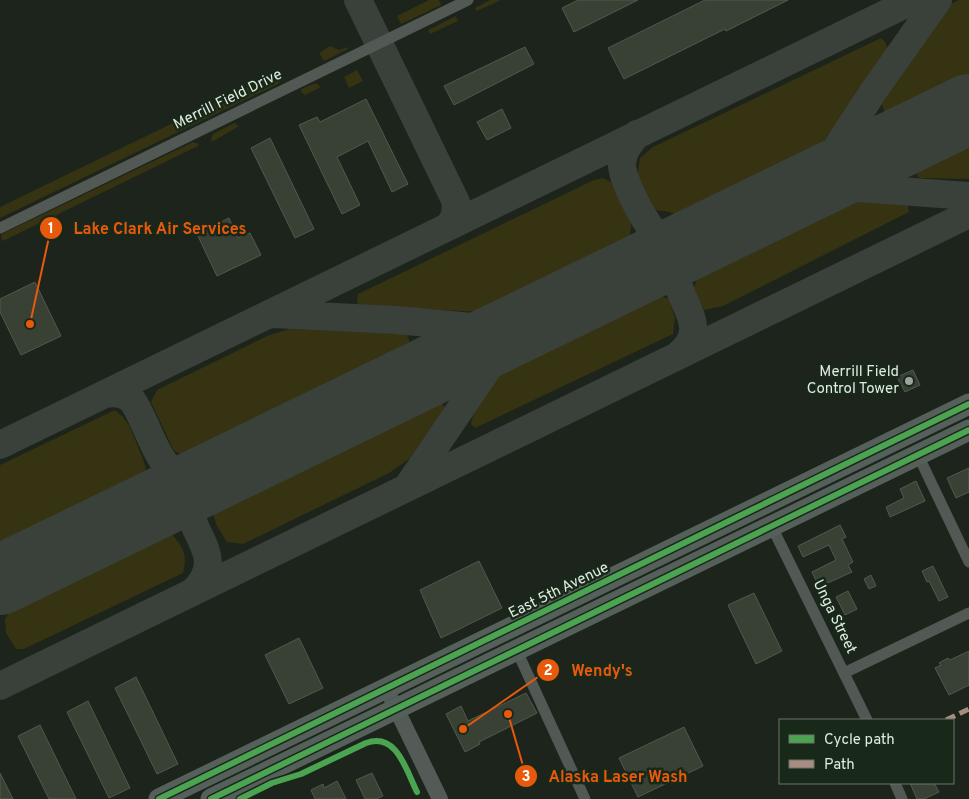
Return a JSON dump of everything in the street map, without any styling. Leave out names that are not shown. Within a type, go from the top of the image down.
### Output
[{"type":"highway","name":"East 5th Avenue","points":[[160,799],[969,404]]},
{"type":"highway","points":[[211,799],[969,430]]},
{"type":"street","name":"Merrill Field Drive","points":[[0,228],[468,0]]},
{"type":"street","points":[[918,455],[969,562]]},
{"type":"street","name":"Unga Street","points":[[772,526],[867,719]]},
{"type":"street","points":[[844,673],[969,613]]},
{"type":"street","points":[[517,651],[585,799]]},
{"type":"street","points":[[386,689],[440,799]]},
{"type":"street","points":[[895,784],[902,799]]},
{"type":"shaded area","points":[[429,0],[439,0],[441,5],[401,24],[397,16]]},
{"type":"shaded area","points":[[490,0],[501,0],[477,11],[475,8]]},
{"type":"shaded area","points":[[959,0],[969,0],[969,74],[891,111],[884,111],[882,104],[935,19],[949,5]]},
{"type":"shaded area","points":[[456,16],[458,21],[430,34],[428,30]]},
{"type":"shaded area","points":[[881,38],[886,43],[888,54],[817,150],[676,214],[653,210],[637,178],[640,158],[653,147]]},
{"type":"shaded area","points":[[330,46],[339,50],[347,47],[348,49],[324,61],[319,53]]},
{"type":"shaded area","points":[[357,70],[363,81],[349,88],[344,77]]},
{"type":"shaded area","points":[[280,71],[283,79],[278,84],[0,218],[0,207]]},
{"type":"shaded area","points":[[316,83],[321,87],[305,95],[302,93],[301,89]]},
{"type":"shaded area","points":[[234,123],[239,126],[212,142],[213,134]]},
{"type":"shaded area","points":[[193,142],[199,144],[198,146],[3,241],[1,238],[2,234]]},
{"type":"shaded area","points":[[969,142],[969,179],[919,178],[914,169]]},
{"type":"shaded area","points":[[603,178],[615,184],[632,222],[629,239],[480,312],[364,306],[357,303],[358,294],[594,180]]},
{"type":"shaded area","points":[[848,201],[907,203],[909,212],[723,306],[704,310],[693,289],[701,271]]},
{"type":"shaded area","points":[[653,294],[669,299],[675,318],[673,334],[475,428],[471,424],[481,400],[512,362]]},
{"type":"shaded area","points":[[289,329],[407,334],[411,346],[186,456],[174,451],[151,402],[157,390],[267,336]]},
{"type":"shaded area","points":[[440,402],[445,407],[409,459],[389,473],[243,544],[227,542],[217,526],[213,514],[218,505]]},
{"type":"shaded area","points":[[115,410],[129,425],[143,459],[146,469],[141,483],[0,549],[0,465]]},
{"type":"shaded area","points":[[169,532],[178,541],[183,551],[185,561],[183,573],[24,649],[16,649],[6,633],[5,619],[12,608],[157,534]]},
{"type":"building","points":[[578,0],[638,0],[574,32],[562,8]]},
{"type":"building","points":[[705,0],[788,0],[624,79],[608,48]]},
{"type":"building","points":[[525,47],[534,64],[454,105],[444,86]]},
{"type":"building","points":[[366,99],[408,184],[392,192],[368,141],[337,157],[360,205],[342,214],[299,125],[317,117],[320,122]]},
{"type":"building","points":[[502,109],[511,128],[487,140],[477,122]]},
{"type":"building","points":[[270,138],[314,229],[295,238],[251,148]]},
{"type":"building","points":[[229,218],[238,238],[250,233],[261,255],[217,276],[197,234]]},
{"type":"building","points":[[35,282],[61,336],[21,355],[0,312],[0,299]]},
{"type":"building","name":"Merrill Field Control Tower","points":[[913,370],[920,385],[905,392],[897,377]]},
{"type":"building","points":[[969,468],[969,492],[956,498],[947,478]]},
{"type":"building","points":[[916,481],[925,501],[890,517],[886,507],[904,498],[900,489]]},
{"type":"building","points":[[840,525],[846,537],[842,539],[853,562],[848,565],[852,572],[819,587],[812,572],[836,560],[829,545],[803,557],[798,546]]},
{"type":"building","points":[[479,561],[502,608],[441,638],[420,590]]},
{"type":"building","points":[[933,566],[948,597],[939,601],[922,571]]},
{"type":"building","points":[[871,575],[876,586],[869,589],[864,579]]},
{"type":"building","points":[[848,591],[857,609],[845,615],[836,597]]},
{"type":"building","points":[[754,593],[782,651],[756,664],[728,605]]},
{"type":"building","points":[[299,638],[323,688],[289,704],[265,655]]},
{"type":"building","points":[[969,651],[969,685],[949,695],[935,668],[941,665],[939,663],[948,658],[950,660]]},
{"type":"building","points":[[136,677],[178,764],[157,774],[115,688]]},
{"type":"building","points":[[526,693],[537,713],[479,742],[480,744],[465,752],[446,714],[461,706],[468,721]]},
{"type":"building","points":[[88,701],[130,788],[109,798],[67,712]]},
{"type":"building","points":[[40,725],[76,799],[49,799],[18,736]]},
{"type":"building","points":[[684,727],[703,766],[638,797],[619,758]]},
{"type":"building","points":[[0,773],[13,799],[0,799]]},
{"type":"building","points":[[372,773],[383,796],[376,799],[365,799],[356,780]]},
{"type":"building","points":[[337,781],[346,799],[315,799],[311,790],[323,784],[324,788]]},
{"type":"building","points":[[910,784],[935,784],[939,792],[924,799],[917,799]]},
{"type":"taxiway","points":[[358,0],[456,202],[455,216],[449,226]]},
{"type":"taxiway","points":[[0,445],[914,0]]},
{"type":"taxiway","points":[[795,193],[824,167],[875,89],[938,0]]},
{"type":"taxiway","points":[[637,134],[629,144],[622,160],[626,182],[637,205],[649,226],[661,239],[678,243],[695,242]]},
{"type":"taxiway","points":[[796,193],[830,186],[969,196]]},
{"type":"taxiway","points":[[0,686],[969,214]]},
{"type":"taxiway","points":[[677,356],[690,342],[693,328],[691,315],[679,288],[677,274],[681,259],[695,242]]},
{"type":"taxiway","points":[[627,275],[655,272],[661,274],[679,288]]},
{"type":"taxiway","points":[[272,314],[396,320],[494,329],[531,322]]},
{"type":"taxiway","points":[[408,486],[504,345],[529,323]]},
{"type":"taxiway","points":[[105,394],[119,394],[132,400],[159,455],[174,473],[184,478],[192,479],[215,476]]},
{"type":"taxiway","points":[[147,509],[157,499],[163,488],[165,476],[164,462]]},
{"type":"taxiway","points":[[193,592],[204,578],[208,565],[202,541],[192,519],[192,507],[198,492],[215,476]]},
{"type":"runway","points":[[0,580],[969,109]]},
{"type":"marked path","points":[[948,719],[969,709]]},
{"type":"cycle path","points":[[159,799],[969,404]]},
{"type":"cycle path","points":[[211,799],[969,430]]},
{"type":"cycle path","points":[[240,799],[272,783],[301,774],[366,743],[377,741],[386,743],[399,755],[417,792]]},
{"type":"place","name":"Lake Clark Air Services","points":[[30,324]]},
{"type":"place","name":"Merrill Field Control Tower","points":[[909,381]]},
{"type":"place","name":"Alaska Laser Wash","points":[[508,714]]},
{"type":"place","name":"Wendy's","points":[[463,729]]}]
